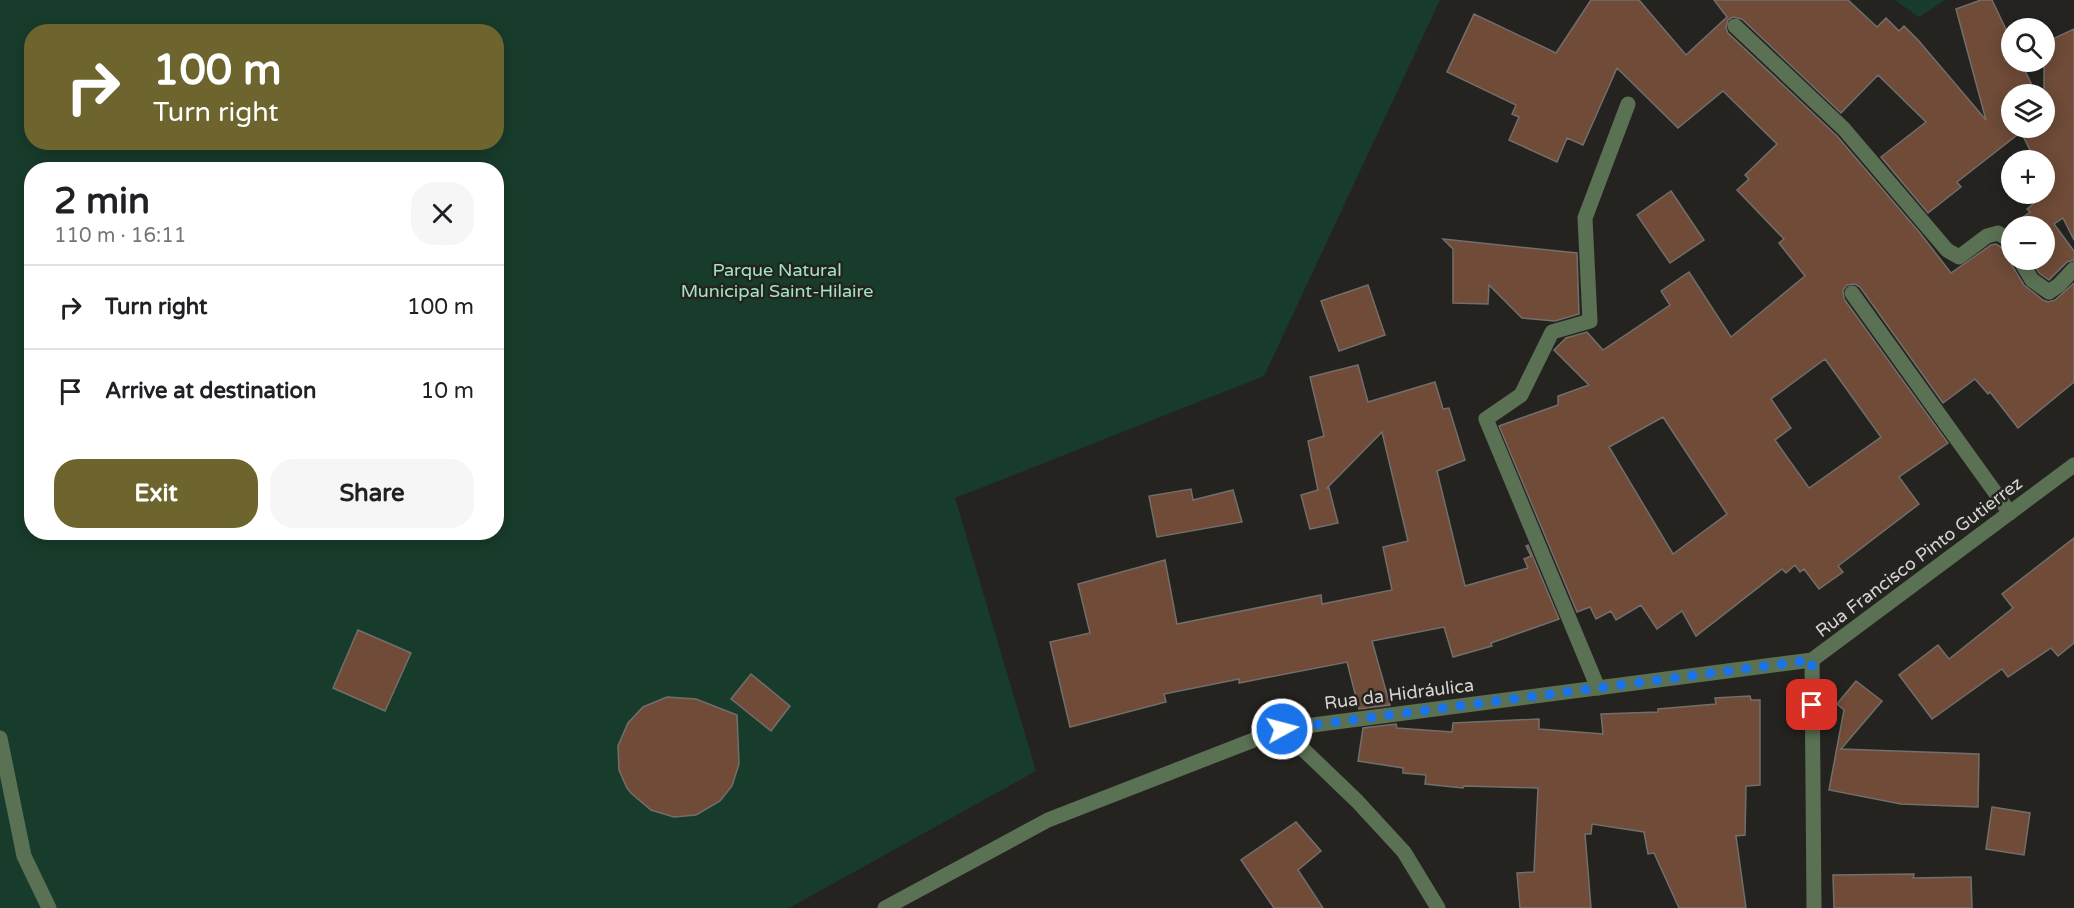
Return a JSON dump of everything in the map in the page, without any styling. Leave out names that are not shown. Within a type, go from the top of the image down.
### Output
[{"type":"street","points":[[1735,26],[1844,129],[1947,250],[1959,257],[1987,236],[1998,233],[2001,235]]},
{"type":"street","points":[[1598,688],[1486,419],[1521,395],[1552,332],[1590,321],[1585,218],[1628,104]]},
{"type":"street","points":[[2026,270],[2032,280],[2049,292],[2074,269]]},
{"type":"street","points":[[1852,293],[2010,513]]},
{"type":"street","name":"Rua Francisco Pinto Gutierrez","points":[[1814,908],[1812,660],[2074,465]]},
{"type":"street","name":"Rua da Hidráulica","points":[[885,908],[1048,820],[1282,729],[1812,660]]},
{"type":"street","points":[[1282,729],[1357,801],[1404,852],[1438,908]]},
{"type":"street","points":[[0,738],[24,856],[49,908]]},
{"type":"green space","name":"Parque Natural Municipal Saint-Hilaire","points":[[0,0],[1440,0],[1264,376],[955,498],[1036,771],[789,908],[0,908]]},
{"type":"green space","points":[[1895,0],[1945,0],[1919,17]]},
{"type":"building","points":[[1591,0],[1639,0],[1686,55],[1727,17],[1714,0],[1848,0],[1877,27],[1886,18],[1899,31],[1904,26],[1986,120],[1956,9],[1981,0],[1992,0],[2001,19],[2001,72],[2026,72],[2031,84],[2001,84],[2001,138],[2013,138],[1957,182],[1961,187],[1928,213],[1881,157],[1926,122],[1878,75],[1841,113],[1742,19],[1733,17],[1728,20],[1726,28],[1728,33],[1837,136],[1951,273],[1991,245],[1996,244],[2001,247],[2001,270],[2015,270],[2024,285],[2043,300],[2048,302],[2055,300],[2074,283],[2074,382],[2018,428],[1990,392],[1988,394],[1975,379],[1943,403],[1860,287],[1855,284],[1847,285],[1843,290],[1844,299],[1948,443],[1899,477],[1919,504],[1838,566],[1843,572],[1819,589],[1804,569],[1800,572],[1795,565],[1786,573],[1782,569],[1696,636],[1682,611],[1657,629],[1641,605],[1616,620],[1611,611],[1596,619],[1590,607],[1577,612],[1499,426],[1558,405],[1558,396],[1589,385],[1554,350],[1566,338],[1587,332],[1603,350],[1670,305],[1661,291],[1689,272],[1731,337],[1805,276],[1779,243],[1784,239],[1737,190],[1749,179],[1745,175],[1777,144],[1723,91],[1678,128],[1617,68],[1583,145],[1567,138],[1557,162],[1509,140],[1519,117],[1512,114],[1516,105],[1447,72],[1474,14],[1556,53]],"holes":[[[1825,359],[1881,437],[1809,488],[1775,440],[1791,428],[1771,399]],[[1663,417],[1727,514],[1673,554],[1609,447]]]},
{"type":"building","points":[[2074,29],[2074,240],[2063,218],[2055,223],[2055,216],[2025,216],[2030,212],[2027,209],[2033,204],[2055,204],[2055,150],[2030,150],[2024,138],[2055,138],[2055,84],[2044,84],[2044,72],[2055,72],[2055,38]]},
{"type":"building","points":[[1671,191],[1704,240],[1670,263],[1637,215]]},
{"type":"building","points":[[2055,225],[2074,251],[2074,260],[2067,262],[2049,280],[2037,270],[2055,270]]},
{"type":"building","points":[[1443,239],[1577,253],[1579,314],[1555,321],[1522,318],[1489,285],[1488,304],[1453,303],[1453,249]]},
{"type":"building","points":[[1368,285],[1385,335],[1339,351],[1321,301]]},
{"type":"building","points":[[1358,365],[1368,402],[1435,382],[1443,409],[1449,408],[1465,460],[1437,471],[1465,586],[1528,568],[1524,559],[1531,556],[1526,546],[1528,545],[1559,619],[1491,643],[1492,646],[1453,657],[1444,627],[1372,641],[1390,705],[1359,709],[1347,662],[1239,683],[1239,679],[1164,694],[1166,702],[1070,727],[1050,642],[1090,633],[1078,584],[1165,560],[1177,624],[1321,595],[1322,604],[1392,590],[1383,547],[1408,541],[1382,432],[1327,488],[1329,488],[1338,523],[1310,529],[1301,495],[1318,490],[1308,441],[1324,436],[1310,377]]},
{"type":"building","points":[[1191,489],[1193,500],[1233,490],[1242,522],[1157,537],[1149,496]]},
{"type":"building","points":[[2074,538],[2074,643],[2058,656],[2051,648],[2008,677],[2002,669],[1932,719],[1899,675],[1938,645],[1949,659],[2013,608],[2002,594]]},
{"type":"building","points":[[358,630],[411,653],[385,711],[333,688]]},
{"type":"building","points":[[751,674],[790,706],[771,731],[731,699]]},
{"type":"building","points":[[1856,681],[1882,701],[1841,749],[1979,754],[1978,807],[1901,804],[1829,790],[1844,710],[1837,704]]},
{"type":"building","points":[[1750,696],[1751,700],[1760,700],[1760,785],[1746,786],[1745,835],[1736,836],[1746,908],[1679,908],[1654,853],[1648,854],[1644,832],[1592,824],[1591,834],[1585,834],[1591,908],[1520,908],[1517,873],[1534,872],[1538,788],[1464,786],[1463,788],[1425,784],[1426,775],[1403,773],[1403,768],[1358,761],[1363,728],[1396,724],[1397,728],[1452,732],[1453,723],[1539,719],[1539,729],[1603,734],[1601,714],[1658,712],[1658,709],[1716,704],[1715,698]]},
{"type":"building","points":[[667,697],[696,699],[737,715],[739,764],[732,786],[720,801],[696,815],[674,817],[651,810],[627,788],[619,770],[618,746],[628,723],[643,707]]},
{"type":"building","points":[[1992,807],[2030,813],[2024,855],[1986,849]]},
{"type":"building","points":[[1296,822],[1321,851],[1298,870],[1323,908],[1274,908],[1241,860]]},
{"type":"building","points":[[1914,874],[1913,878],[1971,877],[1972,908],[1834,908],[1833,875]]},
{"type":"route","points":[[1282,729],[1812,660],[1812,705]]}]
